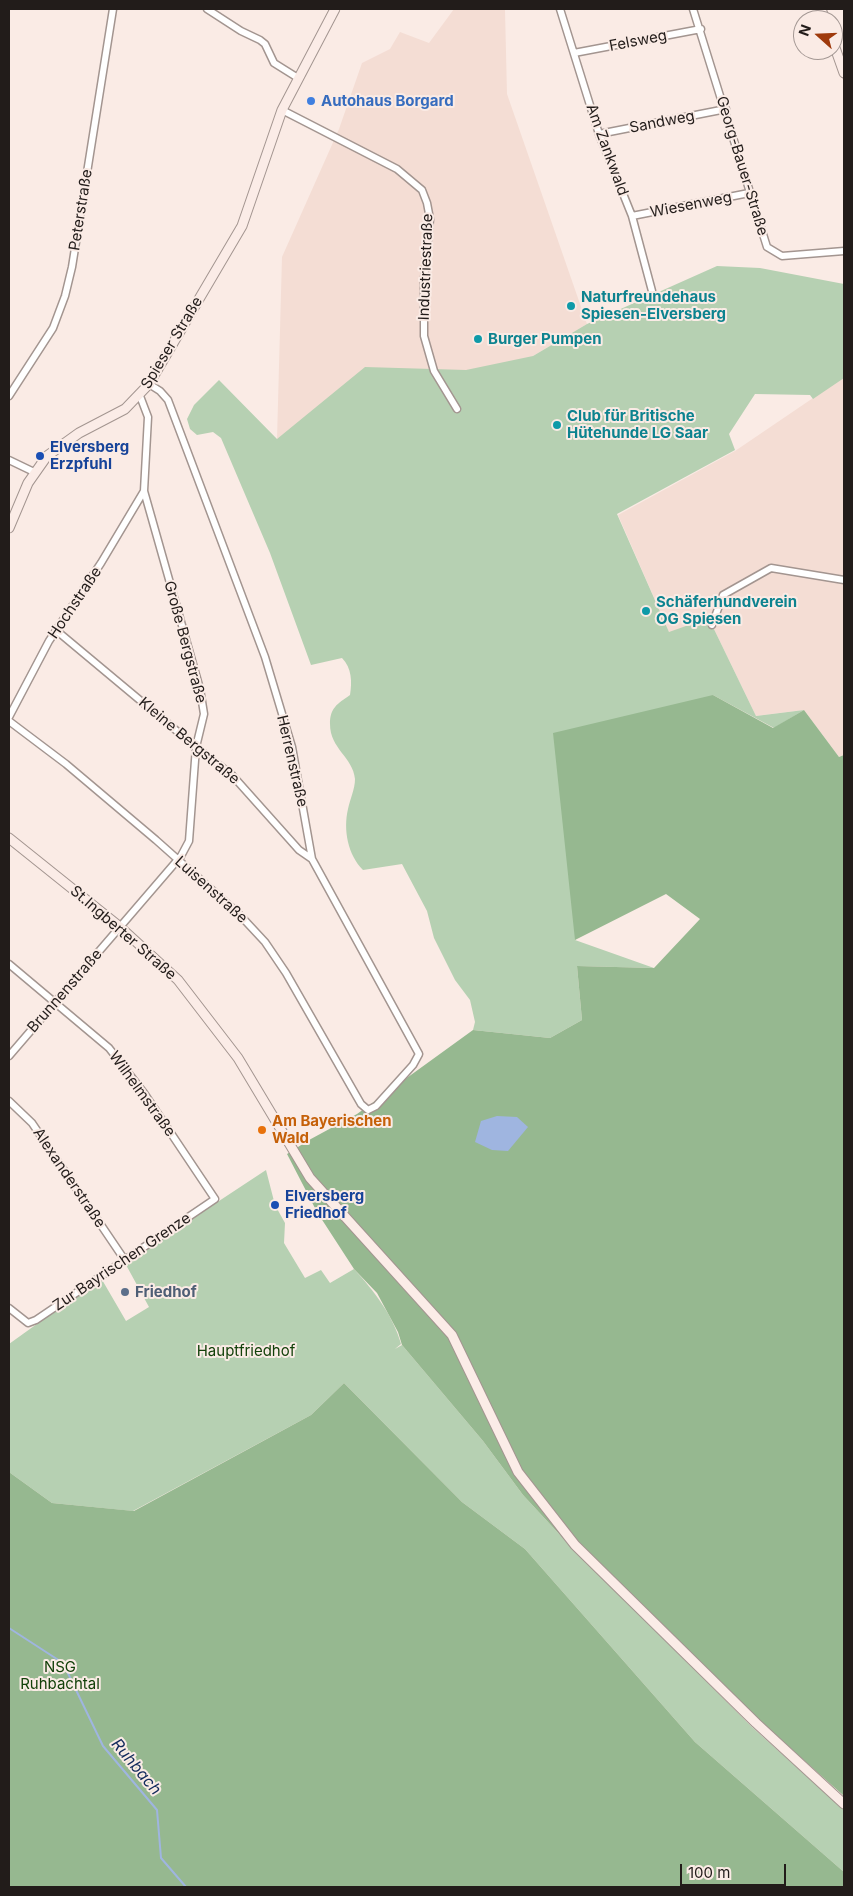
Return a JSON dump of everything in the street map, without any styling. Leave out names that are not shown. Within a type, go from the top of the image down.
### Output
[{"type":"main road","name":"Spieser Straße","points":[[9,528],[34,472],[47,456],[63,443],[125,409],[140,396],[149,384],[242,226],[282,110],[335,9]]},
{"type":"main road","points":[[842,62],[844,73]]},
{"type":"main road","name":"St.Ingberter Straße","points":[[9,838],[162,963],[197,1001],[249,1076],[303,1168],[325,1197],[452,1335],[518,1472],[575,1545],[756,1723],[844,1804]]},
{"type":"street","name":"Peterstraße","points":[[9,396],[53,328],[65,296],[72,267],[113,9]]},
{"type":"street","points":[[207,9],[241,31],[260,40],[265,44],[274,63],[298,78]]},
{"type":"street","name":"Am Zankwald","points":[[560,9],[599,134],[632,216],[652,291]]},
{"type":"street","name":"Georg-Bauer-Straße","points":[[693,9],[726,109],[749,193],[767,247],[774,253],[782,256],[844,251]]},
{"type":"street","name":"Felsweg","points":[[574,53],[701,29]]},
{"type":"street","name":"Sandweg","points":[[599,134],[726,109]]},
{"type":"street","name":"Industriestraße","points":[[282,110],[397,168],[422,190],[430,220],[424,280],[424,336],[434,370],[458,409]]},
{"type":"street","name":"Wiesenweg","points":[[632,216],[749,193]]},
{"type":"street","name":"Herrenstraße","points":[[149,384],[160,391],[168,400],[265,657],[292,747],[312,859],[418,1054],[413,1065],[376,1106],[368,1110],[361,1104]]},
{"type":"street","name":"Große Bergstraße","points":[[120,927],[177,860],[189,841],[196,748],[204,714],[200,689],[144,491],[148,417],[140,396]]},
{"type":"street","points":[[9,460],[34,472]]},
{"type":"street","name":"Hochstraße","points":[[9,719],[49,641],[101,563],[144,491]]},
{"type":"street","points":[[712,625],[723,595],[771,568],[844,580]]},
{"type":"street","name":"Kleine Bergstraße","points":[[57,631],[196,748],[232,775],[298,850],[312,859]]},
{"type":"street","name":"Luisenstraße","points":[[9,719],[66,764],[238,913],[265,942],[286,973],[361,1104]]},
{"type":"street","name":"Brunnenstraße","points":[[9,1056],[120,927]]},
{"type":"street","name":"Wilhelmstraße","points":[[9,964],[56,1001],[109,1048],[125,1067],[215,1199]]},
{"type":"street","name":"Alexanderstraße","points":[[9,1101],[32,1124],[124,1258]]},
{"type":"street","name":"Zur Bayrischen Grenze","points":[[9,1308],[28,1323],[36,1320],[124,1258],[215,1199]]},
{"type":"shaded area","points":[[454,9],[505,10],[507,94],[587,324],[533,356],[494,419],[277,439],[282,257],[339,129],[362,63],[390,49],[400,32],[429,43]]},
{"type":"shaded area","points":[[844,377],[844,755],[839,757],[804,710],[756,716],[712,625],[669,632],[618,515],[735,451]]},
{"type":"green space","points":[[717,266],[760,268],[844,284],[844,378],[813,399],[810,395],[755,394],[729,434],[735,450],[617,514],[669,632],[700,621],[712,625],[756,716],[804,710],[774,728],[713,695],[575,940],[654,968],[577,966],[582,1020],[550,1038],[473,1030],[475,1022],[470,1000],[455,980],[434,938],[427,911],[402,864],[363,870],[350,850],[346,825],[355,779],[350,765],[337,747],[331,733],[330,724],[331,714],[335,707],[350,695],[351,680],[348,666],[342,658],[311,665],[270,553],[221,438],[213,432],[197,435],[190,429],[187,419],[194,405],[219,380],[277,439],[365,367],[466,370],[533,356],[587,324]]},
{"type":"green space","points":[[713,695],[773,728],[804,710],[839,757],[844,755],[844,1796],[754,1716],[572,1548],[523,1495],[483,1441],[402,1345],[398,1332],[377,1293],[354,1269],[317,1212],[287,1154],[357,1114],[473,1030],[550,1038],[582,1020],[577,966],[654,968],[700,919],[666,894],[575,940],[553,733]]},
{"type":"green space","name":"Hauptfriedhof","points":[[266,1170],[275,1205],[285,1223],[284,1243],[305,1278],[321,1270],[330,1283],[354,1269],[376,1295],[388,1313],[401,1344],[395,1349],[402,1345],[483,1441],[523,1495],[572,1548],[752,1727],[844,1810],[844,1872],[695,1742],[525,1549],[462,1502],[344,1383],[311,1415],[133,1511],[52,1503],[9,1472],[9,1344],[101,1278],[126,1321],[149,1307],[125,1263]]},
{"type":"green space","name":"NSG Ruhbachtal","points":[[344,1383],[462,1502],[525,1549],[695,1742],[844,1872],[844,1887],[9,1887],[9,1472],[52,1503],[134,1511],[311,1415]]},
{"type":"water","points":[[497,1116],[517,1117],[528,1127],[508,1151],[492,1150],[475,1142],[481,1121]]},
{"type":"waterway","name":"Ruhbach","points":[[9,1628],[63,1663],[103,1746],[157,1810],[161,1858],[186,1887]]},
{"type":"place","name":"Autohaus Borgard","points":[[311,101]]},
{"type":"place","name":"Naturfreundehaus Spiesen-Elversberg","points":[[571,306]]},
{"type":"place","name":"Burger Pumpen","points":[[478,339]]},
{"type":"place","name":"Club für Britische Hütehunde LG Saar","points":[[557,425]]},
{"type":"place","name":"Elversberg Erzpfuhl","points":[[40,456]]},
{"type":"place","name":"Schäferhundverein OG Spiesen","points":[[646,611]]},
{"type":"place","name":"Am Bayerischen Wald","points":[[262,1130]]},
{"type":"place","name":"Elversberg Friedhof","points":[[275,1205]]},
{"type":"place","name":"Friedhof","points":[[125,1292]]}]
